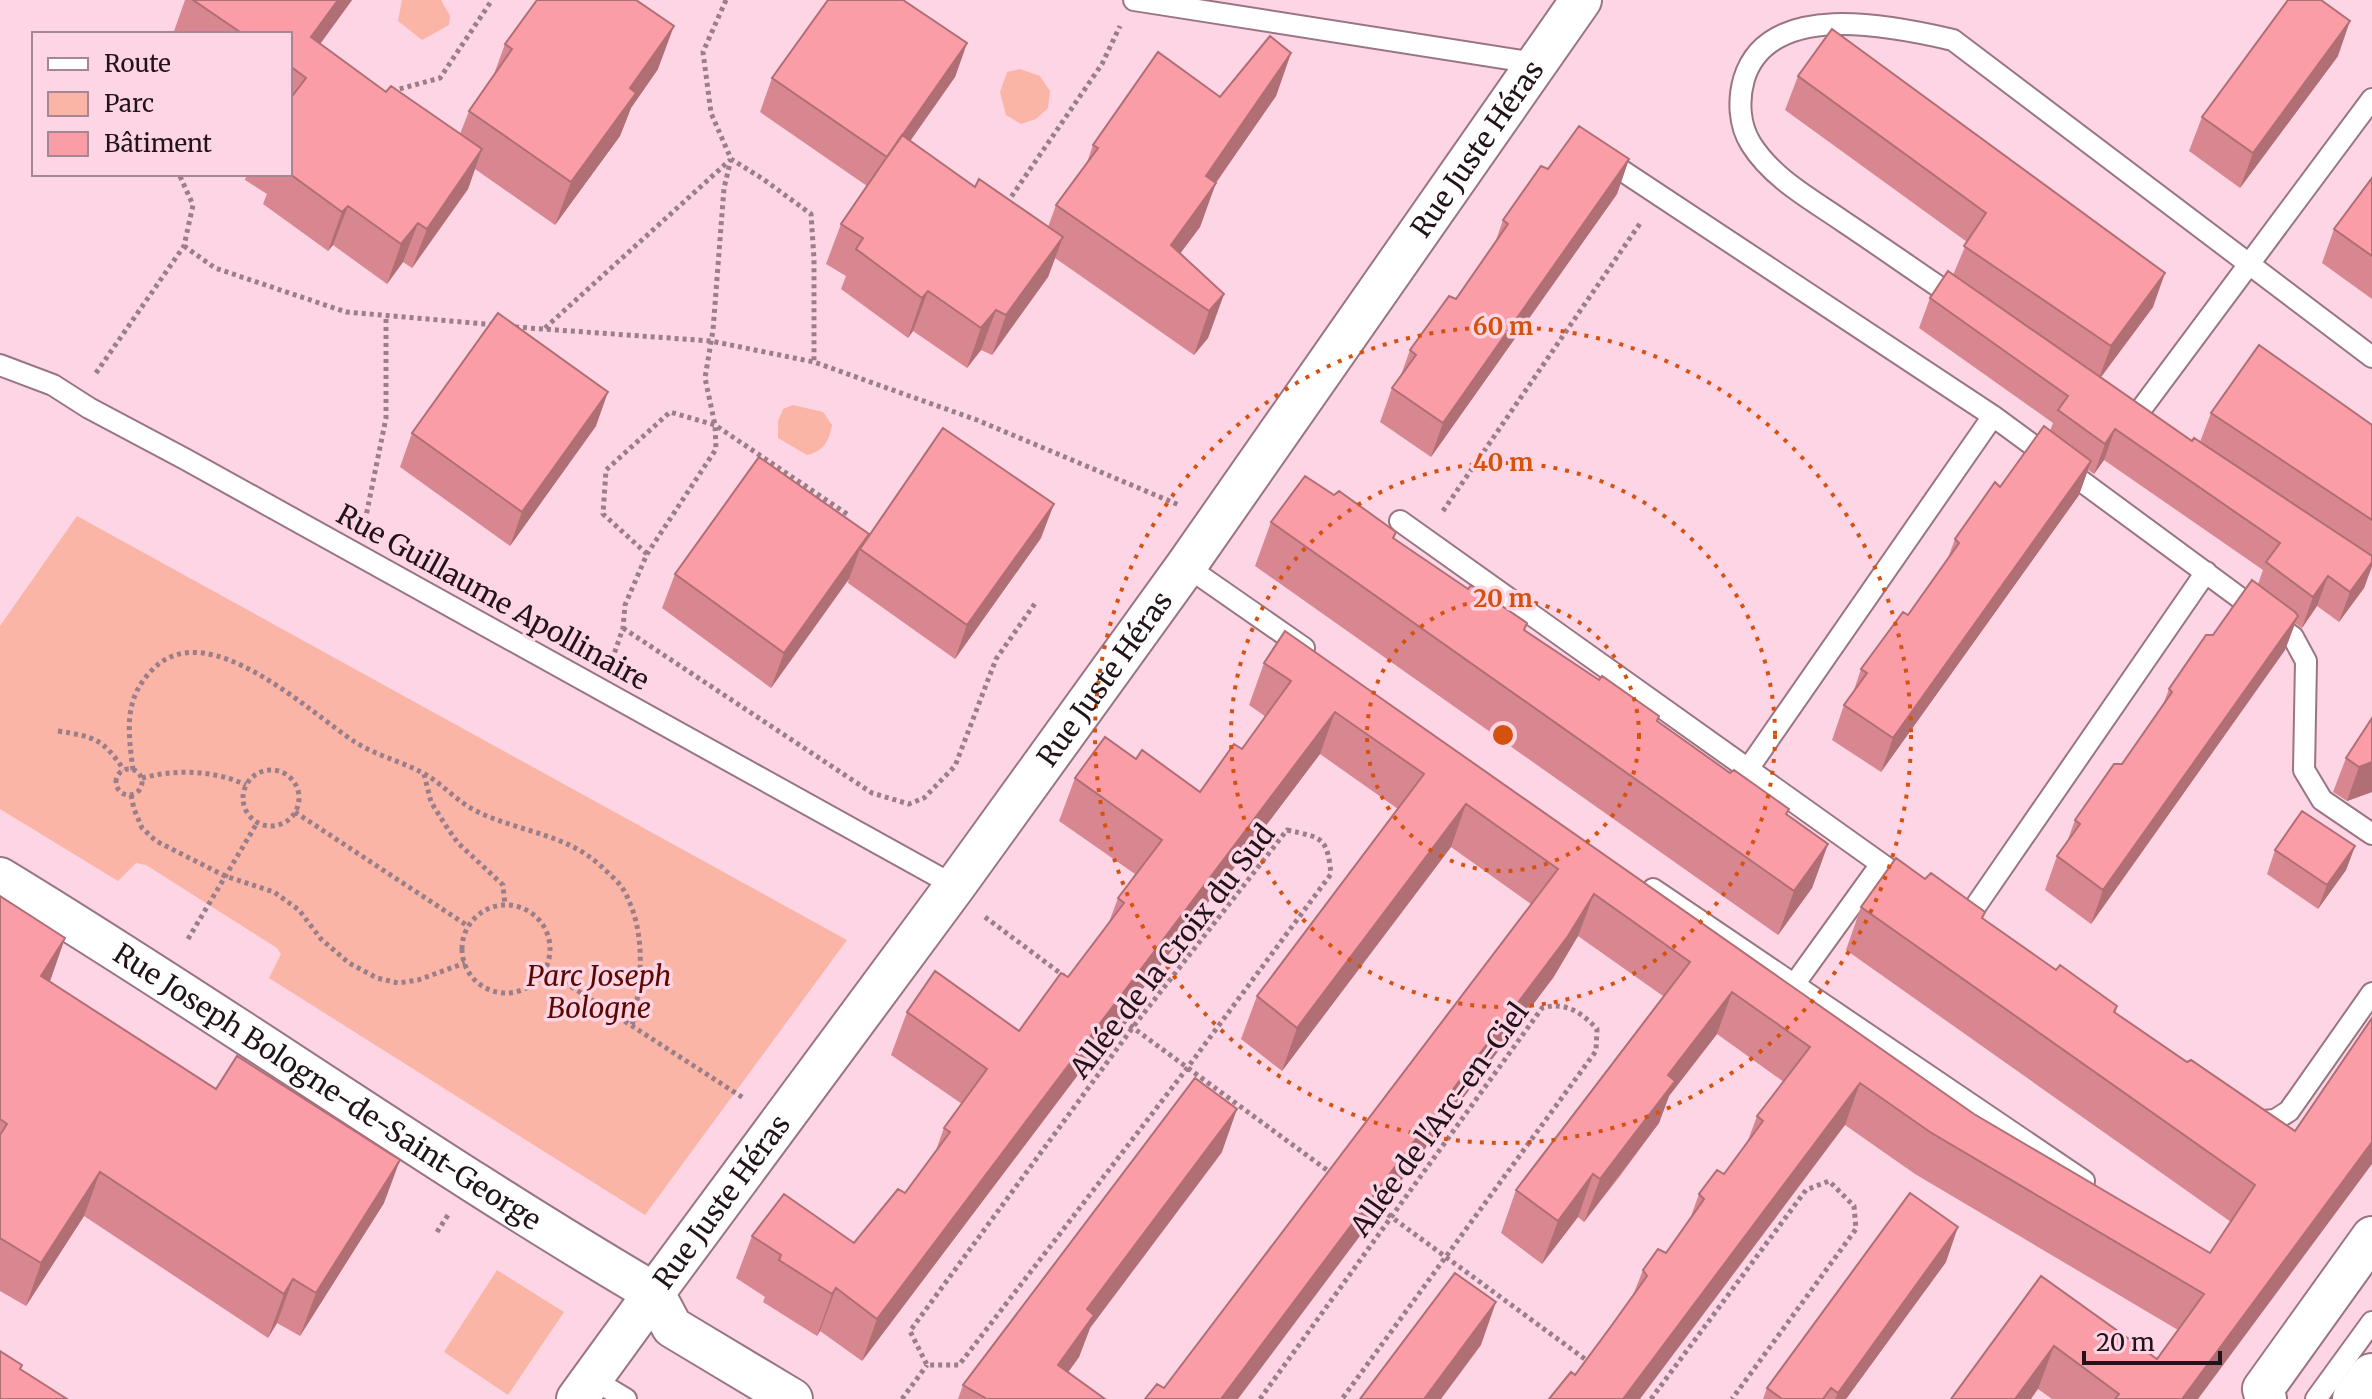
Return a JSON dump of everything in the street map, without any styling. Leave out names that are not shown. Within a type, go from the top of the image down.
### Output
[{"type":"main road","points":[[2355,1399],[2372,1376]]},
{"type":"street","name":"Rue Juste Héras","points":[[792,1399],[672,1327],[654,1293],[955,886],[1186,566],[1581,0]]},
{"type":"street","name":"Rue Joseph Bologne-de-Saint-George","points":[[0,878],[133,959],[470,1181],[654,1293]]},
{"type":"street","points":[[2264,1394],[2372,1237]]},
{"type":"street","points":[[584,1388],[654,1293]]},
{"type":"lane","points":[[1130,6],[1535,63]]},
{"type":"lane","points":[[1978,314],[1784,181],[1751,144],[1741,109],[1747,68],[1760,47],[1783,29],[1820,20],[1883,23],[1953,40],[2372,357]]},
{"type":"lane","points":[[2133,420],[2372,99]]},
{"type":"lane","points":[[1586,146],[1993,416],[2293,637],[2306,661],[2304,770],[2322,800],[2372,834]]},
{"type":"lane","name":"Rue Guillaume Apollinaire","points":[[0,365],[53,385],[76,401],[955,886]]},
{"type":"lane","points":[[1748,769],[1993,416]]},
{"type":"lane","points":[[1400,521],[1928,898]]},
{"type":"lane","points":[[1186,566],[1315,655]]},
{"type":"lane","points":[[1964,923],[2206,572]]},
{"type":"lane","points":[[1793,986],[1881,864]]},
{"type":"lane","points":[[1638,879],[2104,1194]]},
{"type":"lane","points":[[2227,1111],[2240,1120],[2259,1123],[2275,1120],[2289,1111],[2372,993]]},
{"type":"lane","points":[[2316,1399],[2372,1322]]},
{"type":"lane","points":[[584,1388],[626,1399]]},
{"type":"path","points":[[386,93],[440,78],[492,0]]},
{"type":"path","points":[[726,0],[703,52],[711,113],[731,159],[811,214],[814,362]]},
{"type":"path","points":[[1005,205],[1102,64],[1130,6]]},
{"type":"path","points":[[544,329],[731,159]]},
{"type":"path","points":[[602,690],[623,628],[625,605],[647,554],[716,449],[715,425],[705,378],[724,188],[731,159]]},
{"type":"path","points":[[76,401],[184,246],[193,205],[180,176]]},
{"type":"path","points":[[1424,538],[1660,195]]},
{"type":"path","points":[[184,246],[215,268],[346,312],[499,326]]},
{"type":"path","points":[[352,551],[369,512],[386,418],[386,316]]},
{"type":"path","points":[[514,327],[711,341],[814,362],[977,420],[1165,498],[1216,524]]},
{"type":"path","points":[[647,554],[603,514],[606,470],[670,412],[715,425],[850,516]]},
{"type":"path","points":[[623,628],[872,793],[909,804],[924,798],[955,766],[996,659],[1036,602]]},
{"type":"path","points":[[142,778],[133,770],[128,733],[130,708],[140,682],[161,661],[178,653],[208,654],[264,675],[359,745],[424,773],[476,811],[563,840],[589,855],[622,888],[633,914],[639,941],[640,990],[632,1026]]},
{"type":"path","points":[[58,731],[99,740],[124,770]]},
{"type":"path","points":[[131,795],[124,794],[116,784],[118,775],[124,770],[133,770]]},
{"type":"path","points":[[277,770],[286,774],[300,796],[295,812],[285,823],[276,826],[257,823],[245,808],[246,785],[260,772],[277,770]]},
{"type":"path","points":[[142,778],[163,773],[192,773],[227,776],[246,785]]},
{"type":"path","points":[[424,773],[431,802],[438,814],[458,843],[503,885],[505,905]]},
{"type":"path","points":[[131,795],[141,786],[142,778]]},
{"type":"path","points":[[131,795],[142,828],[156,841],[225,876],[274,892],[299,910],[321,939],[349,963],[377,978],[398,983],[431,976],[465,963]]},
{"type":"path","points":[[295,812],[468,926]]},
{"type":"path","points":[[188,939],[257,823]]},
{"type":"path","name":"Allée de la Croix du Sud","points":[[1287,830],[1317,837],[1328,849],[1331,874],[1188,1067],[959,1365],[927,1365],[910,1331],[1133,1027],[1287,830]]},
{"type":"path","points":[[955,886],[988,920],[1067,978]]},
{"type":"path","points":[[505,905],[523,908],[536,917],[547,933],[550,947],[544,969],[536,982],[522,990],[507,993],[489,990],[476,981],[465,963],[463,940],[468,926],[477,915],[505,905]]},
{"type":"path","points":[[544,969],[780,1123]]},
{"type":"path","name":"Allée de l'Arc-en-Ciel","points":[[1260,1399],[1542,1008],[1554,1004],[1581,1012],[1597,1029],[1596,1051],[1342,1399]]},
{"type":"path","points":[[1110,1010],[1339,1179]]},
{"type":"path","points":[[1651,1399],[1806,1190],[1829,1181],[1854,1206],[1856,1229],[1732,1399]]},
{"type":"path","points":[[1370,1201],[1596,1368]]},
{"type":"path","points":[[902,1399],[927,1365]]},
{"type":"green space","points":[[402,0],[441,0],[450,16],[449,25],[422,40],[398,21]]},
{"type":"green space","points":[[1020,69],[1040,76],[1050,91],[1048,108],[1036,119],[1021,124],[1006,115],[1000,92],[1007,72]]},
{"type":"green space","points":[[793,405],[823,412],[832,425],[825,444],[818,451],[807,455],[778,438],[778,421],[783,409]]},
{"type":"green space","name":"Parc Joseph Bologne","points":[[77,516],[847,940],[645,1215],[269,978],[281,954],[277,948],[146,865],[136,863],[118,881],[0,809],[0,626]]},
{"type":"green space","points":[[497,1270],[564,1312],[508,1395],[444,1352]]},
{"type":"building","points":[[193,0],[338,0],[311,37],[386,92],[391,86],[482,149],[427,229],[418,223],[401,244],[348,206],[342,212],[292,175],[292,96],[306,78],[292,68],[292,32],[240,32]]},
{"type":"building","points":[[537,0],[636,0],[674,26],[630,88],[636,93],[571,182],[469,111],[512,49],[505,44]]},
{"type":"building","points":[[828,0],[903,0],[967,43],[887,157],[772,78]]},
{"type":"building","points":[[2288,0],[2321,0],[2350,21],[2253,153],[2202,117]]},
{"type":"building","points":[[1832,29],[2165,273],[2111,346],[1964,246],[1986,213],[1798,76]]},
{"type":"building","points":[[1270,36],[1291,53],[1206,176],[1216,183],[1171,245],[1224,294],[1209,311],[1056,205],[1098,148],[1093,145],[1158,52],[1220,97]]},
{"type":"building","points":[[1579,126],[1629,159],[1443,423],[1392,388],[1416,355],[1410,350],[1449,296],[1456,299],[1508,224],[1503,220],[1541,166],[1548,169]]},
{"type":"building","points":[[902,135],[975,187],[979,179],[1063,237],[1006,315],[996,310],[981,328],[928,291],[922,298],[856,249],[863,238],[841,224]]},
{"type":"building","points":[[2372,178],[2372,256],[2334,229]]},
{"type":"building","points":[[1948,271],[2192,441],[2194,438],[2372,556],[2372,562],[2350,592],[2328,576],[2313,597],[2266,562],[2280,543],[2115,429],[2105,444],[2058,410],[2068,396],[1930,298]]},
{"type":"building","points":[[498,313],[608,392],[522,512],[412,433]]},
{"type":"building","points":[[2259,345],[2372,425],[2372,520],[2211,413]]},
{"type":"building","points":[[2044,426],[2091,461],[1893,738],[1844,705],[1867,673],[1861,669],[1903,612],[1908,615],[1959,543],[1955,539],[1995,482],[2000,487]]},
{"type":"building","points":[[943,428],[1054,504],[967,625],[860,549]]},
{"type":"building","points":[[759,457],[869,534],[784,653],[675,574]]},
{"type":"building","points":[[1305,476],[1334,495],[1339,491],[1396,532],[1393,538],[1468,589],[1471,585],[1527,623],[1524,630],[1599,680],[1602,676],[1659,716],[1657,721],[1730,773],[1734,770],[1789,809],[1786,814],[1828,844],[1794,891],[1271,522]]},
{"type":"building","points":[[2252,580],[2298,616],[2103,890],[2057,856],[2080,824],[2075,820],[2114,764],[2122,764],[2172,692],[2169,689],[2206,635],[2213,635]]},
{"type":"building","points":[[1285,631],[1974,1114],[2210,1253],[2255,1185],[1861,907],[1896,858],[1925,879],[1931,873],[1985,912],[1982,918],[2056,970],[2060,965],[2117,1006],[2114,1012],[2295,1131],[2372,1018],[2372,1142],[2182,1399],[2115,1399],[2119,1394],[2054,1346],[2015,1399],[1951,1399],[2041,1276],[2157,1359],[2204,1294],[1930,1132],[1860,1083],[1623,1399],[1549,1399],[1571,1372],[1575,1375],[1612,1325],[1647,1276],[1643,1270],[1658,1249],[1666,1253],[1704,1199],[1699,1194],[1717,1170],[1724,1174],[1763,1121],[1757,1116],[1810,1047],[1732,992],[1668,1075],[1675,1081],[1600,1179],[1593,1174],[1558,1221],[1516,1190],[1690,962],[1594,894],[1568,936],[1221,1399],[1145,1399],[1157,1384],[1164,1388],[1558,869],[1466,804],[1297,1028],[1257,996],[1424,774],[1335,712],[877,1319],[836,1288],[832,1294],[779,1260],[781,1255],[752,1236],[784,1194],[854,1243],[898,1189],[905,1193],[950,1132],[944,1128],[987,1069],[907,1012],[935,971],[1019,1031],[1061,973],[1068,977],[1124,903],[1118,898],[1162,840],[1075,778],[1105,737],[1136,759],[1142,750],[1200,792],[1234,744],[1242,749],[1291,681],[1264,663]]},
{"type":"building","points":[[2372,718],[2372,762],[2359,767],[2346,758]]},
{"type":"building","points":[[2302,811],[2355,846],[2327,885],[2275,850]]},
{"type":"building","points":[[0,896],[65,938],[41,976],[216,1089],[237,1056],[400,1160],[316,1293],[293,1279],[284,1294],[100,1172],[41,1263],[0,1238],[0,1135],[7,1124],[0,1119]]},
{"type":"building","points":[[1195,1078],[1237,1109],[1087,1309],[1094,1315],[1058,1365],[1105,1399],[987,1399],[963,1385]]},
{"type":"building","points":[[1910,1193],[1958,1227],[1838,1393],[1831,1388],[1823,1399],[1782,1399],[1767,1388]]},
{"type":"building","points":[[1455,1273],[1496,1302],[1424,1399],[1360,1399]]},
{"type":"building","points":[[0,1351],[22,1365],[20,1369],[67,1399],[0,1399]]}]
